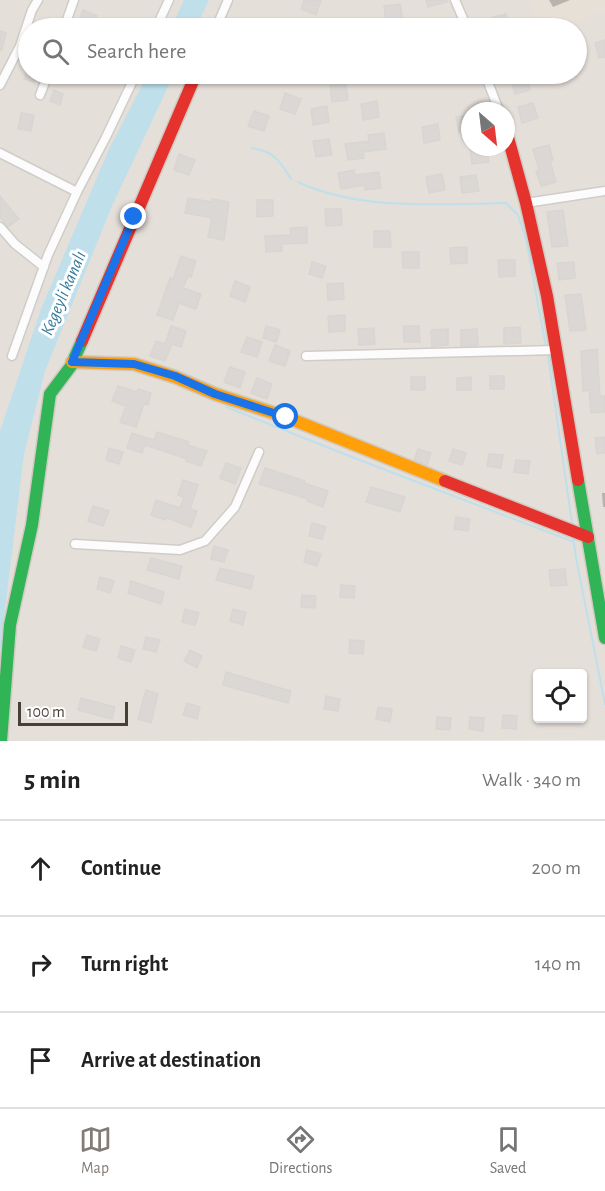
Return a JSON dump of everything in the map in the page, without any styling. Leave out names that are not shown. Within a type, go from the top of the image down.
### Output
[{"type":"street","points":[[29,18],[38,0]]},
{"type":"street","points":[[68,18],[74,0]]},
{"type":"street","points":[[161,18],[169,0]]},
{"type":"street","points":[[220,18],[228,0]]},
{"type":"street","points":[[455,0],[463,18]]},
{"type":"street","points":[[0,85],[18,50]]},
{"type":"street","points":[[40,95],[44,84]]},
{"type":"street","points":[[12,356],[44,267],[77,192],[131,84]]},
{"type":"street","points":[[1,741],[10,625],[32,525],[50,394],[72,362],[192,84]]},
{"type":"street","points":[[489,84],[496,102]]},
{"type":"street","points":[[0,153],[77,192]]},
{"type":"street","points":[[513,156],[547,296],[605,638]]},
{"type":"street","points":[[526,202],[605,191]]},
{"type":"street","points":[[0,227],[15,244],[44,267]]},
{"type":"street","points":[[306,356],[556,350]]},
{"type":"street","points":[[72,362],[134,364],[175,376],[215,394],[286,417],[588,537]]},
{"type":"street","points":[[75,544],[180,550],[205,541],[235,507],[259,452]]},
{"type":"shaded area","points":[[0,0],[605,0],[605,740],[0,741]]},
{"type":"shaded area","points":[[528,0],[605,0],[605,10],[585,18],[535,18]]},
{"type":"water","points":[[184,0],[209,0],[201,18],[176,18]]},
{"type":"water","name":"Kegeyli kanalı","points":[[143,84],[169,84],[112,206],[45,371],[24,454],[0,651],[0,431],[41,309],[110,147]]},
{"type":"building","points":[[304,0],[321,0],[316,15],[301,9]]},
{"type":"building","points":[[426,0],[447,0],[447,2],[428,7]]},
{"type":"building","points":[[400,4],[403,18],[386,18],[384,6]]},
{"type":"building","points":[[83,10],[97,16],[96,18],[80,18]]},
{"type":"building","points":[[506,14],[507,18],[490,18]]},
{"type":"building","points":[[0,31],[6,33],[2,50],[0,50]]},
{"type":"building","points":[[605,40],[605,57],[599,58],[595,43]]},
{"type":"building","points":[[346,84],[348,100],[332,102],[330,86]]},
{"type":"building","points":[[512,84],[528,84],[530,90],[515,94]]},
{"type":"building","points":[[54,90],[63,94],[60,105],[50,101]]},
{"type":"building","points":[[285,93],[301,99],[295,114],[280,109]]},
{"type":"building","points":[[377,101],[379,117],[363,120],[361,104]]},
{"type":"building","points":[[533,103],[538,118],[522,123],[518,107]]},
{"type":"building","points":[[327,106],[329,122],[313,125],[311,109]]},
{"type":"building","points":[[254,111],[269,116],[264,131],[248,126]]},
{"type":"building","points":[[21,113],[34,115],[31,131],[18,129]]},
{"type":"building","points":[[461,116],[461,133],[459,133],[456,117]]},
{"type":"building","points":[[438,124],[440,140],[424,143],[422,127]]},
{"type":"building","points":[[384,133],[386,149],[363,152],[364,158],[348,160],[345,144],[369,141],[368,135]]},
{"type":"building","points":[[329,139],[332,155],[316,157],[313,141]]},
{"type":"building","points":[[549,145],[553,160],[550,161],[556,182],[541,186],[533,149]]},
{"type":"building","points":[[179,154],[195,160],[189,175],[174,170]]},
{"type":"building","points":[[471,156],[488,156],[489,162],[472,164]]},
{"type":"building","points":[[354,170],[355,175],[379,172],[381,188],[365,190],[365,185],[341,189],[338,173]]},
{"type":"building","points":[[442,174],[445,190],[429,193],[426,177]]},
{"type":"building","points":[[476,175],[479,191],[462,193],[460,177]]},
{"type":"building","points":[[0,196],[19,219],[8,227],[0,217]]},
{"type":"building","points":[[188,198],[229,202],[224,240],[208,237],[212,218],[185,213]]},
{"type":"building","points":[[257,200],[273,200],[273,216],[257,217]]},
{"type":"building","points":[[325,209],[341,209],[342,225],[326,226]]},
{"type":"building","points":[[563,210],[568,246],[552,247],[547,212]]},
{"type":"building","points":[[307,227],[307,243],[282,244],[282,251],[266,252],[265,236],[291,235],[290,228]]},
{"type":"building","points":[[374,231],[390,231],[391,247],[374,247]]},
{"type":"building","points":[[467,247],[467,263],[451,264],[450,248]]},
{"type":"building","points":[[402,252],[419,252],[419,268],[403,268]]},
{"type":"building","points":[[181,256],[196,261],[191,277],[188,276],[183,288],[201,294],[196,309],[179,303],[173,320],[157,315],[170,278],[173,279]]},
{"type":"building","points":[[498,260],[515,260],[515,276],[499,277]]},
{"type":"building","points":[[312,262],[326,266],[322,278],[309,274]]},
{"type":"building","points":[[574,262],[575,278],[559,280],[557,263]]},
{"type":"building","points":[[235,281],[250,287],[245,302],[230,296]]},
{"type":"building","points":[[343,283],[344,299],[328,300],[327,284]]},
{"type":"building","points":[[581,294],[586,330],[570,331],[565,295]]},
{"type":"building","points":[[345,315],[345,331],[329,332],[328,316]]},
{"type":"building","points":[[171,326],[186,331],[181,347],[172,344],[165,361],[150,356],[156,341],[165,344]]},
{"type":"building","points":[[266,326],[280,330],[276,342],[263,338]]},
{"type":"building","points":[[403,326],[419,326],[420,342],[404,342]]},
{"type":"building","points":[[520,327],[521,343],[504,344],[504,328]]},
{"type":"building","points":[[374,328],[375,344],[359,345],[358,329]]},
{"type":"building","points":[[448,329],[448,345],[432,346],[431,330]]},
{"type":"building","points":[[477,329],[478,345],[461,346],[461,330]]},
{"type":"building","points":[[247,337],[262,342],[257,357],[241,352]]},
{"type":"building","points":[[275,345],[290,351],[285,366],[269,361]]},
{"type":"building","points":[[597,349],[600,396],[605,396],[605,412],[591,413],[589,390],[583,391],[581,351]]},
{"type":"building","points":[[230,367],[245,372],[240,388],[224,382]]},
{"type":"building","points":[[490,376],[504,376],[504,389],[490,389]]},
{"type":"building","points":[[411,377],[425,377],[425,390],[411,390]]},
{"type":"building","points":[[471,377],[471,390],[457,390],[457,378]]},
{"type":"building","points":[[257,378],[272,384],[267,399],[251,393]]},
{"type":"building","points":[[118,386],[137,392],[138,389],[151,393],[148,405],[144,404],[136,427],[120,422],[126,406],[112,401]]},
{"type":"building","points":[[157,432],[189,442],[188,445],[207,451],[201,466],[145,445],[142,453],[127,448],[132,433],[154,440]]},
{"type":"building","points":[[605,437],[605,453],[597,454],[595,438]]},
{"type":"building","points":[[109,448],[123,452],[119,464],[106,460]]},
{"type":"building","points":[[418,449],[431,453],[427,465],[414,460]]},
{"type":"building","points":[[453,449],[466,453],[462,465],[449,461]]},
{"type":"building","points":[[489,454],[503,455],[501,468],[487,466]]},
{"type":"building","points":[[516,460],[530,461],[528,474],[514,472]]},
{"type":"building","points":[[226,463],[241,468],[235,484],[220,478]]},
{"type":"building","points":[[265,468],[328,491],[323,507],[307,501],[308,499],[259,484]]},
{"type":"building","points":[[183,480],[198,485],[190,509],[197,511],[191,527],[151,515],[156,500],[180,508],[184,497],[178,495]]},
{"type":"building","points":[[371,487],[405,497],[400,512],[366,502]]},
{"type":"building","points":[[93,506],[109,511],[103,526],[88,521]]},
{"type":"building","points":[[456,517],[470,519],[468,531],[454,529]]},
{"type":"building","points":[[312,523],[326,527],[322,539],[309,536]]},
{"type":"building","points":[[214,546],[228,550],[224,562],[211,559]]},
{"type":"building","points":[[307,550],[321,554],[317,566],[304,562]]},
{"type":"building","points":[[151,558],[182,566],[179,579],[147,570]]},
{"type":"building","points":[[220,568],[254,576],[251,589],[216,580]]},
{"type":"building","points":[[565,569],[567,585],[551,586],[549,570]]},
{"type":"building","points":[[100,577],[114,581],[110,593],[97,589]]},
{"type":"building","points":[[131,581],[164,592],[161,604],[128,593]]},
{"type":"building","points":[[341,585],[355,586],[354,598],[340,597]]},
{"type":"building","points":[[302,595],[316,596],[315,608],[301,607]]},
{"type":"building","points":[[185,609],[199,613],[195,625],[182,622]]},
{"type":"building","points":[[233,609],[246,612],[243,625],[230,621]]},
{"type":"building","points":[[87,635],[100,639],[96,651],[83,647]]},
{"type":"building","points":[[146,637],[160,640],[156,652],[143,649]]},
{"type":"building","points":[[350,640],[364,641],[363,654],[349,653]]},
{"type":"building","points":[[121,646],[135,650],[131,662],[118,658]]},
{"type":"building","points":[[190,650],[202,656],[197,668],[184,661]]},
{"type":"building","points":[[226,672],[291,691],[288,703],[223,685]]},
{"type":"building","points":[[146,690],[158,694],[151,723],[138,719]]},
{"type":"building","points":[[326,696],[340,699],[338,711],[324,709]]},
{"type":"building","points":[[81,698],[115,707],[112,719],[78,710]]},
{"type":"building","points":[[187,703],[200,707],[197,719],[183,715]]},
{"type":"building","points":[[378,707],[392,709],[390,722],[376,719]]},
{"type":"building","points":[[503,715],[517,716],[516,729],[502,728]]},
{"type":"building","points":[[437,717],[451,718],[450,730],[436,729]]},
{"type":"building","points":[[470,717],[484,718],[483,731],[469,729]]},
{"type":"waterway","points":[[252,148],[276,158],[291,179]]},
{"type":"waterway","points":[[298,182],[347,198],[373,202],[506,203],[518,215],[526,239],[546,347]]},
{"type":"waterway","points":[[548,355],[572,523]]},
{"type":"waterway","points":[[226,407],[574,542]]},
{"type":"waterway","points":[[573,536],[605,704]]},
{"type":"traffic: fast","points":[[1,741],[10,625],[32,525],[50,394],[71,366],[82,341]]},
{"type":"traffic: fast","points":[[578,480],[605,638]]},
{"type":"traffic: slow","points":[[72,362],[134,364],[175,377],[215,394],[286,417],[445,481]]},
{"type":"traffic: jam","points":[[82,341],[192,84]]},
{"type":"traffic: jam","points":[[513,156],[547,296],[578,480]]},
{"type":"traffic: jam","points":[[445,481],[588,537]]},
{"type":"route","points":[[134,217],[72,362],[134,364],[175,376],[215,394],[286,417]]}]
